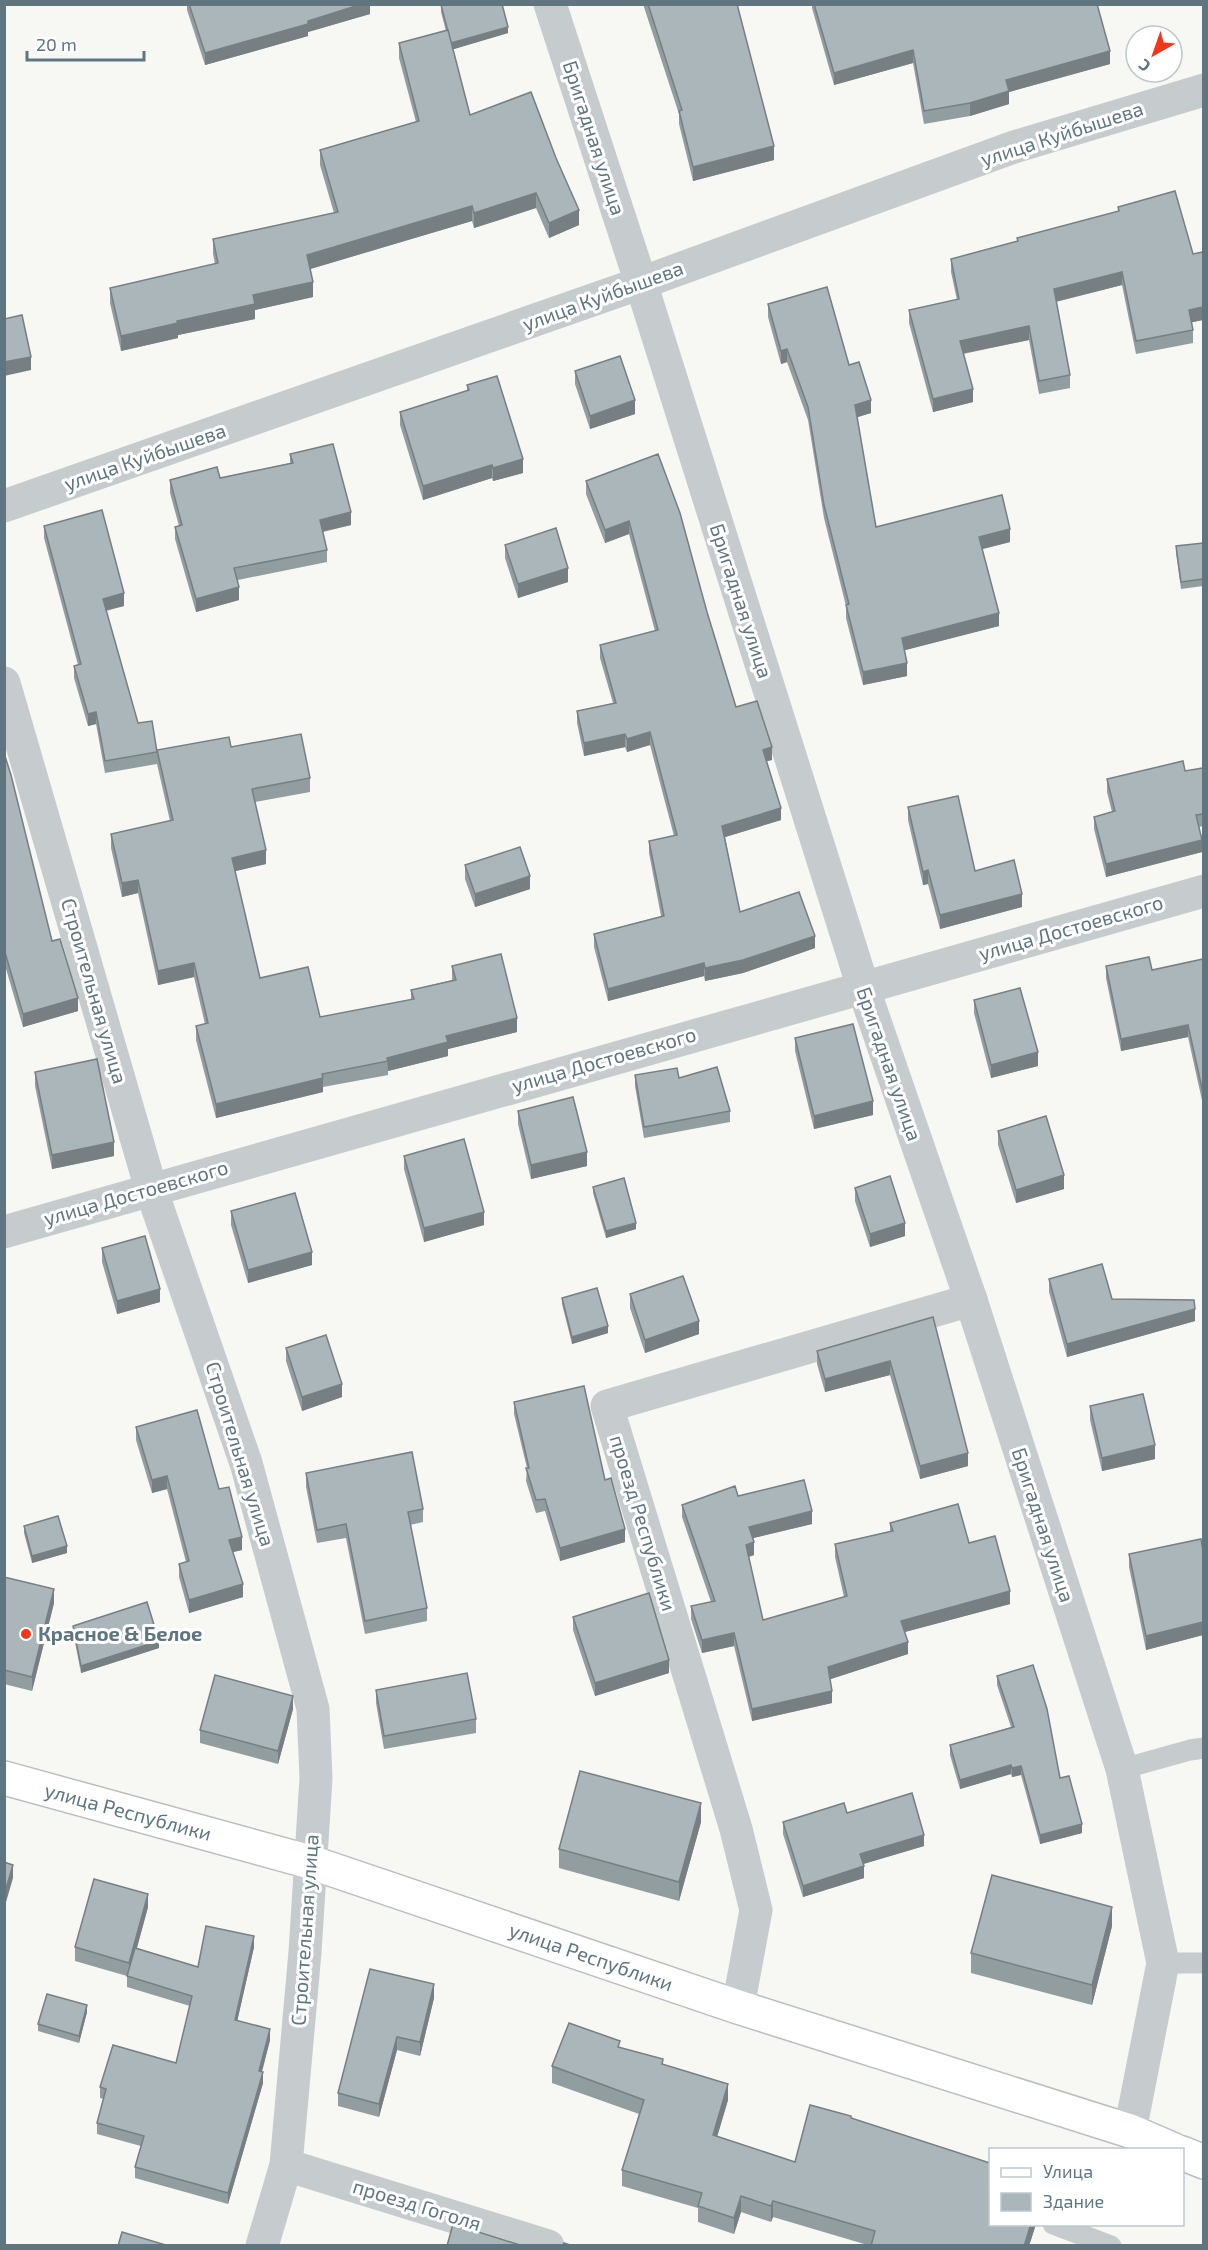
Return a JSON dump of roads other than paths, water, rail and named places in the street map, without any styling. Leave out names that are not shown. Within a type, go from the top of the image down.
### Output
[{"type":"main road","name":"улица Республики","points":[[4,1778],[310,1862],[738,2007],[1130,2132],[1169,2148]]},
{"type":"main road","points":[[1184,2154],[1203,2162]]},
{"type":"street","name":"Бригадная улица","points":[[550,4],[641,283],[863,987],[971,1300],[1122,1769],[1163,1963],[1130,2132]]},
{"type":"street","name":"улица Куйбышева","points":[[4,506],[641,283],[1014,147],[1203,90]]},
{"type":"street","name":"Строительная улица","points":[[4,683],[151,1188],[246,1463],[313,1708],[316,1778],[305,1952],[286,2164],[262,2246]]},
{"type":"street","name":"улица Достоевского","points":[[4,1232],[151,1188],[1203,891]]},
{"type":"street","name":"проезд Республики","points":[[738,2007],[756,1910],[736,1829],[607,1406],[971,1300]]},
{"type":"street","name":"проезд Гоголя","points":[[286,2164],[548,2246]]},
{"type":"lane","points":[[1122,1769],[1203,1748]]},
{"type":"lane","points":[[1163,1963],[1203,1963]]},
{"type":"lane","points":[[1058,2226],[1111,2246]]},
{"type":"place","name":"Красное & Белое","points":[[26,1634]]}]
